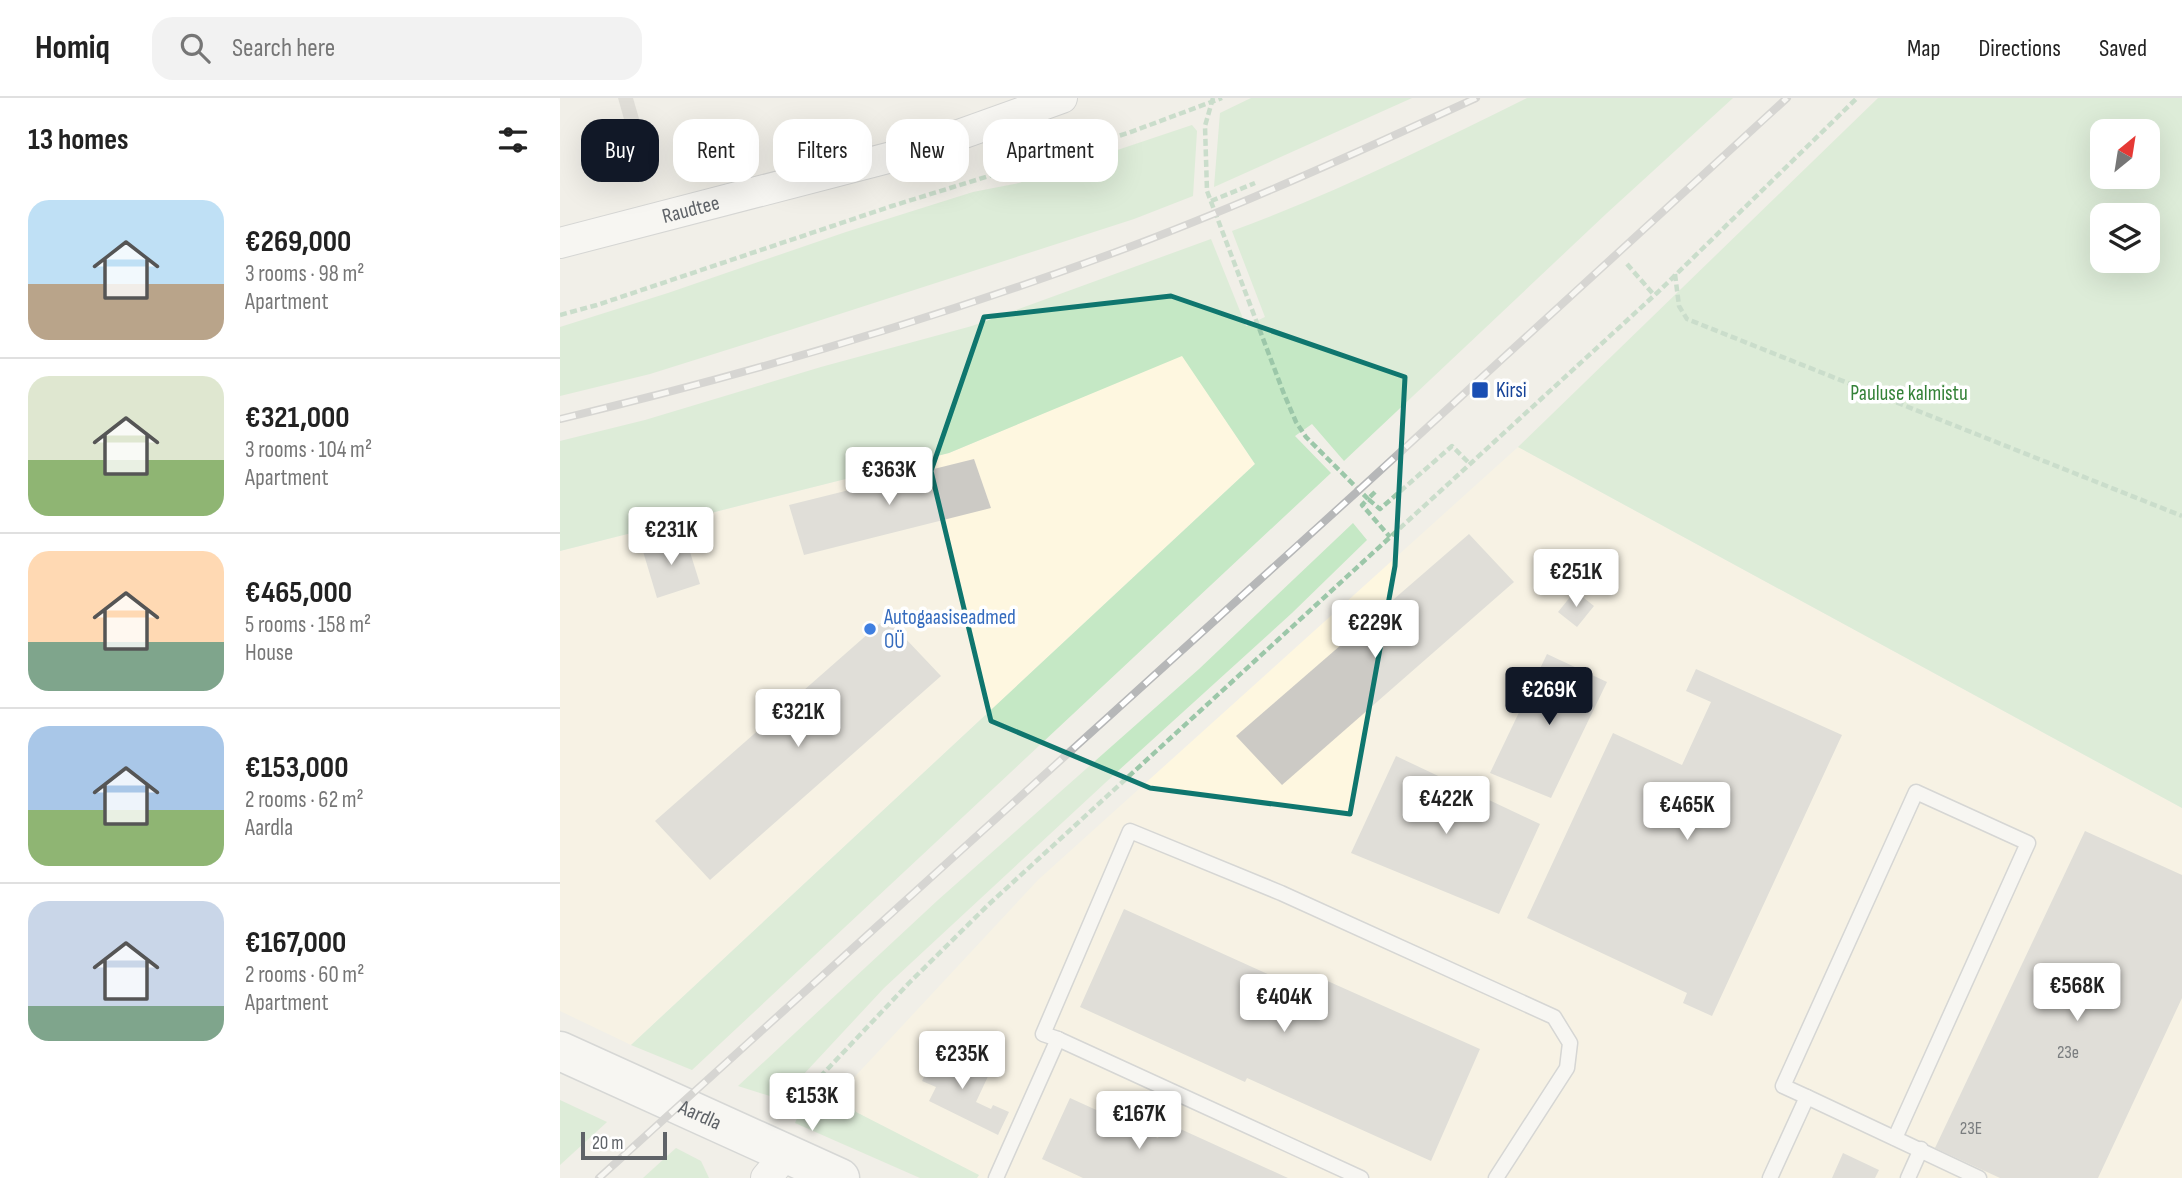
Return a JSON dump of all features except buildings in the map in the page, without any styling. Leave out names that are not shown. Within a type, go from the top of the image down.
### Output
[{"type":"street","name":"Raudtee","points":[[560,243],[911,152],[1062,98]]},
{"type":"street","name":"Aardla","points":[[560,1051],[770,1158],[840,1178]]},
{"type":"lane","points":[[1895,1138],[2028,843],[1916,792],[1783,1086],[1979,1178]]},
{"type":"lane","points":[[1361,1178],[1043,1034],[1129,831],[1281,894],[1554,1017],[1570,1043],[1567,1068],[1496,1178]]},
{"type":"lane","points":[[996,1178],[1058,1039]]},
{"type":"lane","points":[[1770,1178],[1807,1097]]},
{"type":"lane","points":[[1908,1178],[1921,1149]]},
{"type":"path","points":[[560,315],[891,206],[1128,133],[1222,98]]},
{"type":"path","points":[[770,1158],[909,983],[986,906],[1654,295],[1857,98]]},
{"type":"path","points":[[1212,100],[1205,126],[1206,191],[1296,422],[1307,437],[1380,509],[1452,446],[1470,464]]},
{"type":"path","points":[[1210,202],[1255,183]]},
{"type":"path","points":[[1627,264],[1654,295]]},
{"type":"path","points":[[1675,274],[1679,306],[1687,319],[2182,516]]},
{"type":"path","points":[[1375,492],[1362,505],[1390,537]]},
{"type":"highlighted area","points":[[1171,296],[1405,377],[1395,566],[1350,814],[1150,788],[991,721],[931,471],[984,317]]},
{"type":"shaded area","points":[[1182,355],[1255,464],[631,1045],[560,1011],[560,551],[949,453]]},
{"type":"shaded area","points":[[1518,447],[2182,808],[2182,1178],[964,1178],[821,1113],[1038,880]]},
{"type":"green space","points":[[1251,98],[1412,98],[1214,187],[1220,113]]},
{"type":"green space","points":[[1527,98],[1733,98],[1344,461],[1312,424],[1295,436],[1331,473],[692,1070],[631,1045],[1255,464],[1182,356],[949,453],[560,551],[560,441],[645,420],[821,367],[972,326],[1211,239],[1246,326],[1265,317],[1232,231],[1344,185]]},
{"type":"green space","name":"Pauluse kalmistu","points":[[1878,98],[2182,98],[2182,808],[1518,447]]},
{"type":"green space","points":[[1192,125],[1197,131],[1193,196],[1134,219],[790,330],[650,374],[560,396],[560,327],[973,192],[1022,182],[1118,182],[1118,150]]},
{"type":"green space","points":[[1353,523],[1367,540],[1292,613],[884,988],[789,1090],[773,1097],[738,1086],[938,900],[1199,669]]},
{"type":"green space","points":[[826,1083],[845,1092],[856,1112],[979,1175],[977,1178],[920,1178],[795,1123],[801,1109]]},
{"type":"green space","points":[[560,1100],[607,1122],[560,1165]]},
{"type":"green space","points":[[676,1148],[701,1161],[709,1178],[643,1178]]},
{"type":"railway","points":[[560,419],[841,344],[1048,277],[1252,198],[1476,98]]},
{"type":"railway","points":[[599,1178],[1359,490],[1787,98]]},
{"type":"place","name":"Kirsi","points":[[1480,390]]},
{"type":"place","name":"Autogaasiseadmed OÜ","points":[[870,629]]}]
